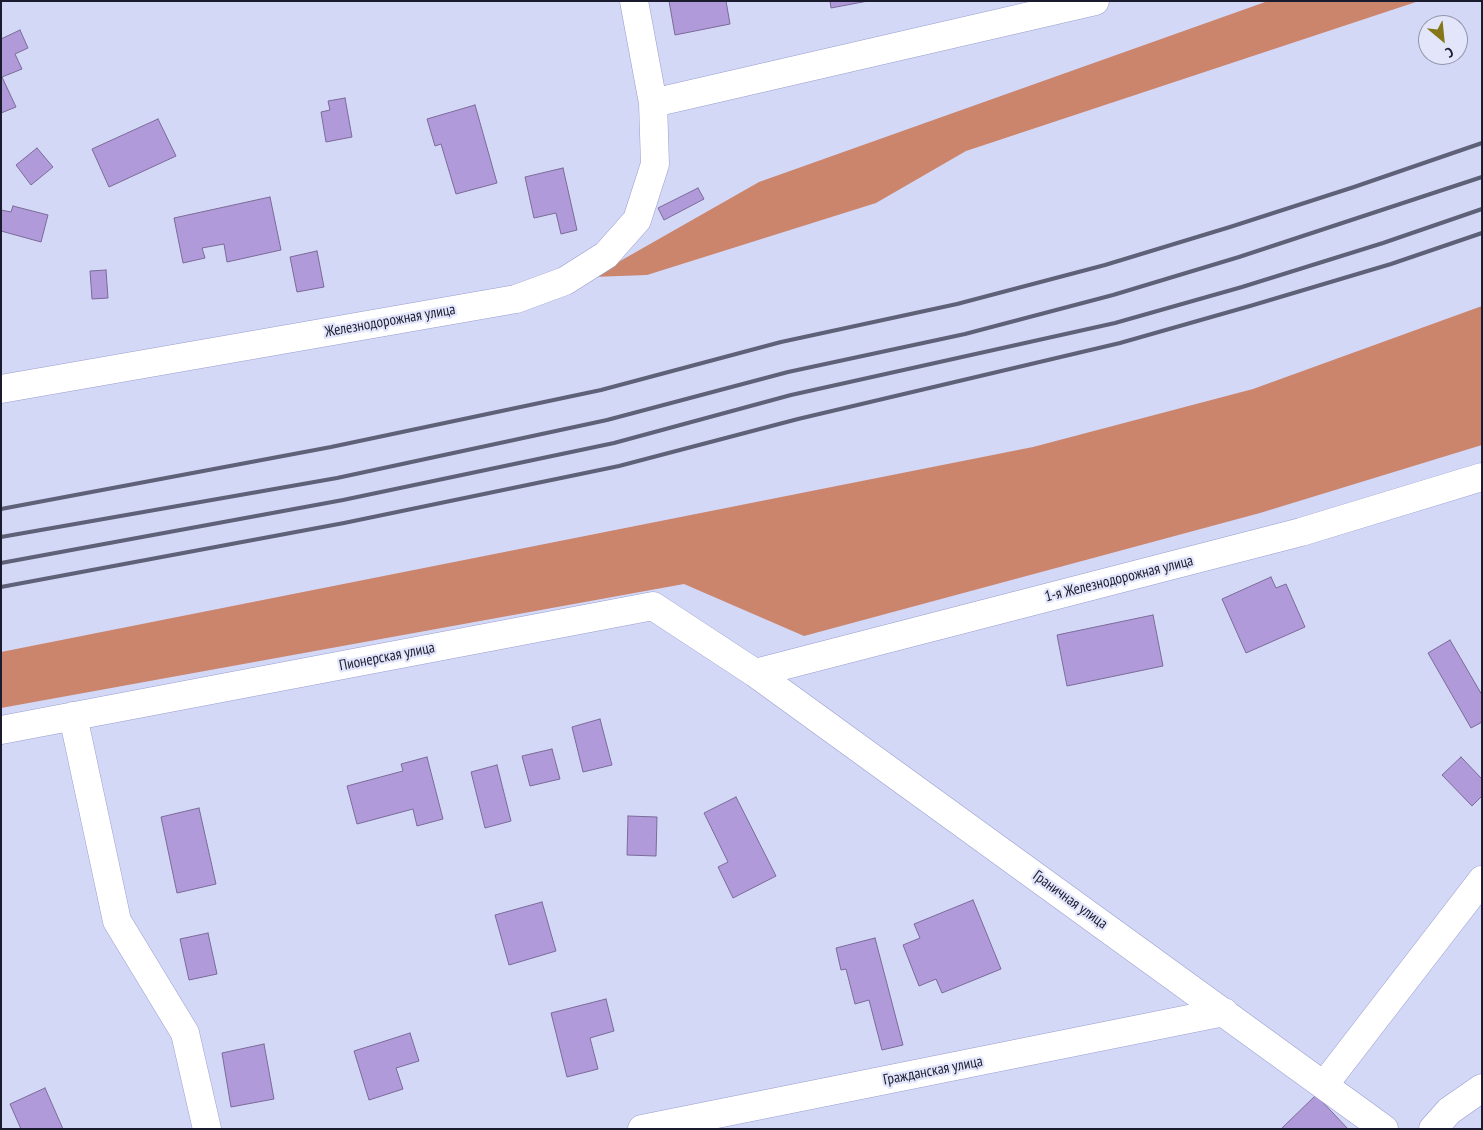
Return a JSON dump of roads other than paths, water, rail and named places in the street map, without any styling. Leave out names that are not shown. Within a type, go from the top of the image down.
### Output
[{"type":"street","name":"Железнодорожная улица","points":[[1,389],[516,299],[565,281],[606,255],[637,220],[655,164],[653,103],[634,1]]},
{"type":"street","points":[[653,103],[1095,1]]},
{"type":"street","name":"1-я Железнодорожная улица","points":[[755,673],[1301,532],[1482,478]]},
{"type":"street","name":"Пионерская улица","points":[[1,730],[653,606],[755,673]]},
{"type":"street","name":"Граничная улица","points":[[755,673],[1384,1129]]},
{"type":"street","points":[[73,716],[118,921],[185,1034],[207,1129]]},
{"type":"street","points":[[1324,1085],[1482,880]]},
{"type":"street","name":"Гражданская улица","points":[[642,1129],[1224,1012]]},
{"type":"street","points":[[1434,1129],[1449,1111],[1482,1088]]},
{"type":"railway","points":[[1,509],[331,447],[601,390],[781,342],[957,304],[1105,265],[1230,227],[1482,143]]},
{"type":"railway","points":[[1,537],[337,478],[607,420],[788,372],[965,334],[1113,295],[1239,257],[1482,177]]},
{"type":"railway","points":[[1,563],[343,500],[614,443],[791,395],[1115,323],[1242,287],[1383,243],[1482,209]]},
{"type":"railway","points":[[1,587],[344,523],[619,466],[798,419],[1120,343],[1391,264],[1482,233]]}]
